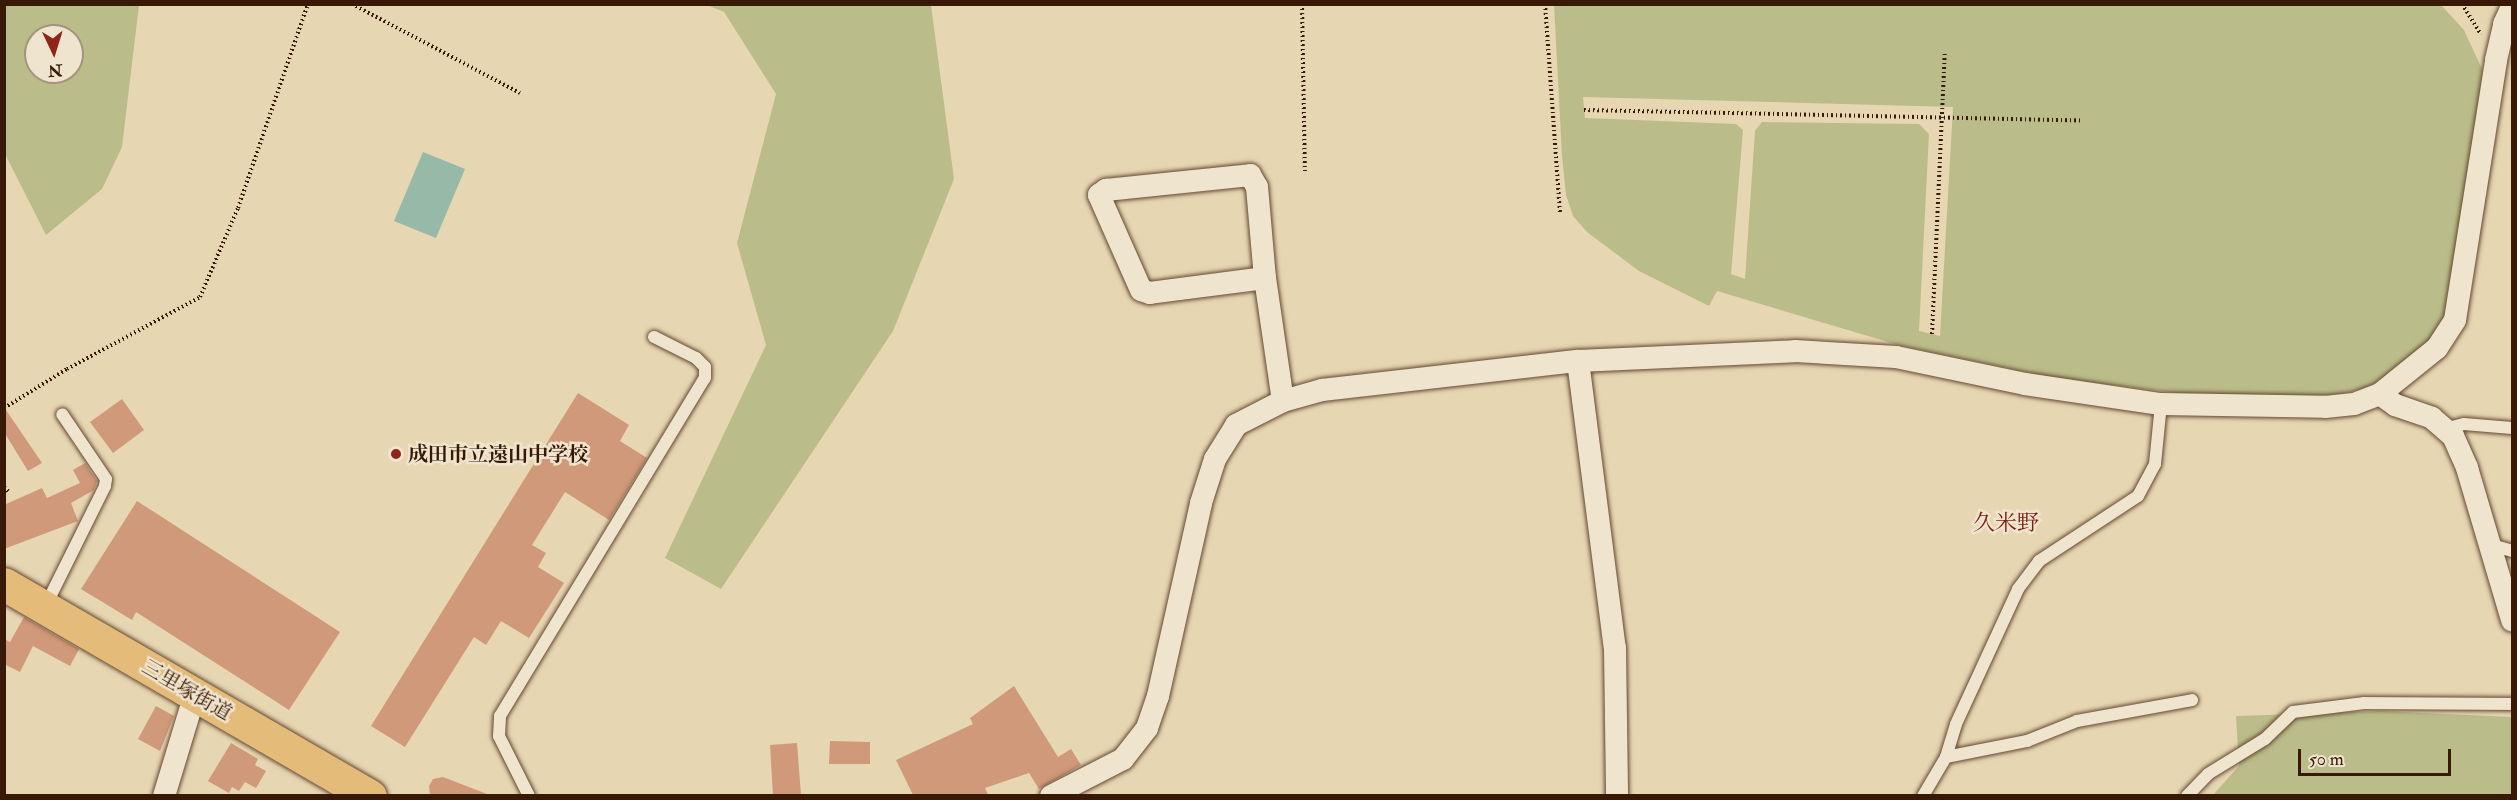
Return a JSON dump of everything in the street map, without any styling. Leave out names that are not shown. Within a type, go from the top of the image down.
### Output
[{"type":"main road","name":"三里塚街道","points":[[4,584],[370,795]]},
{"type":"street","points":[[1051,795],[1123,759],[1147,728],[1158,696],[1201,503],[1215,459],[1236,425],[1283,400],[1322,390],[1578,361],[1795,351],[1896,357],[2025,384],[2161,404],[2325,407],[2354,404],[2380,393],[2437,348],[2455,320],[2499,48],[2512,8]]},
{"type":"street","points":[[1265,279],[1150,293],[1141,290],[1099,195],[1106,190],[1250,175],[1257,187],[1265,279],[1283,400]]},
{"type":"street","points":[[1578,361],[1615,648],[1617,795]]},
{"type":"street","points":[[2380,393],[2387,401],[2432,418],[2448,428],[2467,468],[2512,620]]},
{"type":"street","points":[[164,795],[195,694]]},
{"type":"lane","points":[[529,795],[499,736],[500,716],[705,378],[705,367],[696,358],[654,337]]},
{"type":"lane","points":[[1923,795],[1946,757],[1956,724],[2018,589],[2039,561],[2138,496],[2155,464],[2161,404]]},
{"type":"lane","points":[[45,608],[106,480],[62,414]]},
{"type":"lane","points":[[2448,428],[2464,424],[2512,428]]},
{"type":"lane","points":[[2488,544],[2512,551]]},
{"type":"lane","points":[[1946,757],[2027,741],[2077,721],[2192,700]]},
{"type":"lane","points":[[2187,795],[2208,774],[2265,740],[2293,712],[2364,703],[2512,704]]},
{"type":"path","points":[[4,408],[67,369],[200,297],[238,208],[308,4]]},
{"type":"path","points":[[352,4],[520,93]]},
{"type":"path","points":[[1302,4],[1305,171]]},
{"type":"path","points":[[1545,4],[1560,213]]},
{"type":"path","points":[[2462,4],[2486,42],[2499,48]]},
{"type":"path","points":[[1932,334],[1945,52]]},
{"type":"path","points":[[1584,110],[2082,120]]},
{"type":"green space","points":[[5,4],[139,5],[122,147],[102,189],[46,235],[5,154]]},
{"type":"green space","points":[[707,5],[931,5],[954,179],[893,331],[721,589],[665,558],[766,345],[737,243],[776,94],[724,12]]},
{"type":"green space","points":[[1554,5],[2441,5],[2464,30],[2482,69],[2483,89],[2451,305],[2428,343],[2394,372],[2366,388],[2322,398],[2211,397],[2055,378],[1898,345],[1717,291],[1709,306],[1639,271],[1587,232],[1573,216],[1566,195]],"holes":[[[1583,97],[1953,107],[1940,336],[1919,331],[1929,134],[1919,124],[1762,122],[1755,131],[1745,279],[1731,274],[1743,130],[1736,124],[1585,118]]]},
{"type":"green space","points":[[2380,711],[2512,717],[2512,795],[2212,796],[2239,766],[2236,716]]},
{"type":"shaded area","points":[[423,152],[465,169],[436,238],[394,221]]},
{"type":"building","points":[[578,393],[629,425],[620,441],[647,458],[609,520],[565,492],[532,545],[546,553],[538,567],[564,583],[529,638],[501,621],[486,645],[474,637],[405,747],[371,726]]},
{"type":"building","points":[[122,399],[144,430],[113,453],[90,422]]},
{"type":"building","points":[[4,407],[42,463],[28,471],[4,432]]},
{"type":"building","points":[[85,463],[97,481],[94,490],[71,503],[78,521],[4,549],[4,505],[42,488],[47,498],[80,483],[73,470]]},
{"type":"building","points":[[137,501],[340,632],[289,710],[136,612],[132,620],[81,589]]},
{"type":"building","points":[[24,617],[79,649],[70,666],[33,646],[20,672],[4,664],[4,639],[10,642]]},
{"type":"building","points":[[1014,686],[1058,757],[1071,749],[1081,765],[1039,789],[1029,773],[985,788],[988,795],[913,795],[896,760],[973,724],[970,718]]},
{"type":"building","points":[[156,706],[174,716],[160,751],[138,739]]},
{"type":"building","points":[[830,741],[870,742],[870,764],[829,764]]},
{"type":"building","points":[[231,743],[258,759],[255,765],[266,771],[256,788],[245,782],[239,791],[232,787],[229,793],[208,781]]},
{"type":"building","points":[[797,743],[801,795],[773,795],[770,745]]},
{"type":"building","points":[[443,777],[487,795],[430,795],[429,786],[433,779]]},
{"type":"place","name":"成田市立遠山中学校","points":[[396,454]]},
{"type":"district","name":"久米野","points":[[2006,524]]}]
